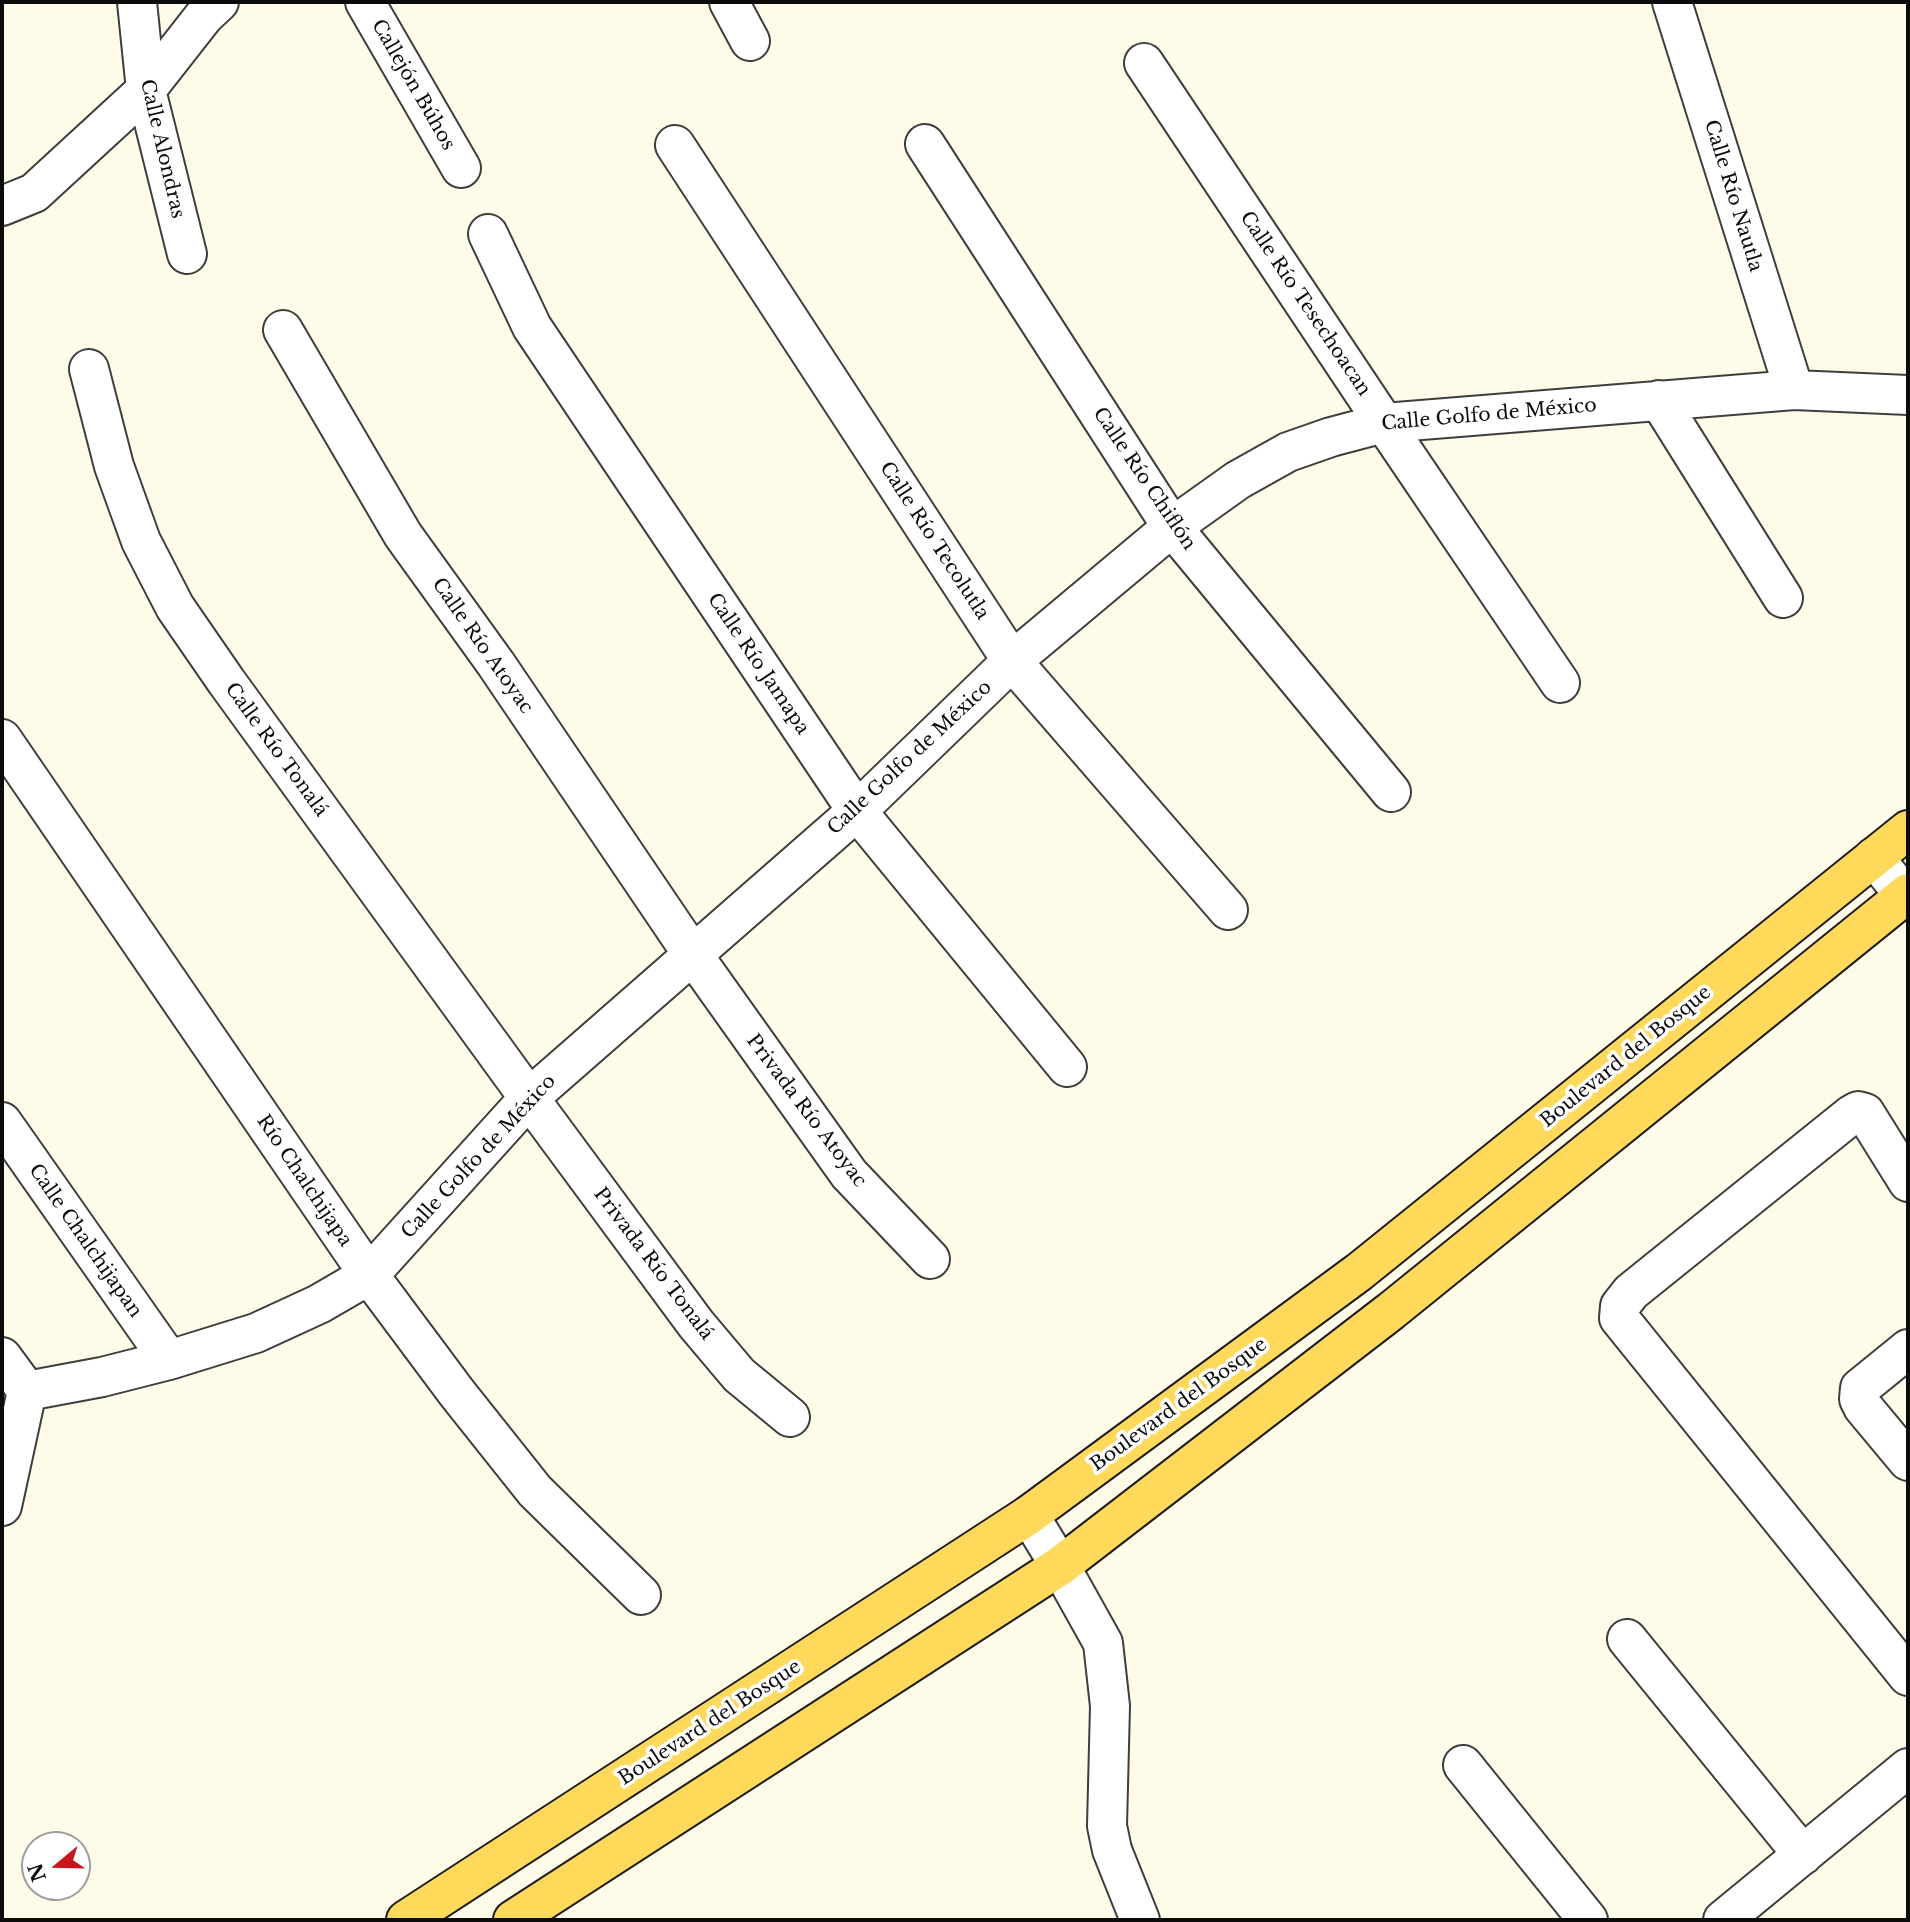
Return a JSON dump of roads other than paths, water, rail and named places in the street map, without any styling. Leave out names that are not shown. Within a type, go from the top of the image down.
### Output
[{"type":"main road","name":"Boulevard del Bosque","points":[[406,1920],[1029,1515],[1359,1272],[1908,830]]},
{"type":"main road","points":[[513,1920],[1060,1566],[1391,1311],[1907,896]]},
{"type":"main road","points":[[1359,1272],[1391,1311]]},
{"type":"main road","points":[[769,1685],[802,1734]]},
{"type":"street","name":"Calle Alondras","points":[[137,2],[146,90],[187,254]]},
{"type":"street","points":[[2,206],[34,193],[146,90],[204,16],[219,2]]},
{"type":"street","name":"Callejón Búhos","points":[[365,2],[461,168]]},
{"type":"street","points":[[729,2],[750,41]]},
{"type":"street","name":"Calle Río Nautla","points":[[1672,2],[1794,390]]},
{"type":"street","name":"Calle Río Tesechoacan","points":[[1144,63],[1560,683]]},
{"type":"street","name":"Calle Río Chiflón","points":[[925,144],[1172,527],[1391,792]]},
{"type":"street","name":"Calle Río Tecolutla","points":[[675,145],[1012,661],[1228,910]]},
{"type":"street","name":"Calle Río Jamapa","points":[[488,234],[532,327],[857,811],[1067,1067]]},
{"type":"street","name":"Calle Río Atoyac","points":[[283,330],[403,535],[496,664],[692,955]]},
{"type":"street","name":"Calle Río Tonalá","points":[[89,369],[114,466],[141,541],[175,607],[234,693],[529,1098]]},
{"type":"street","name":"Calle Golfo de México","points":[[27,1391],[102,1377],[256,1334],[319,1304],[369,1275],[529,1098],[857,811],[1012,661],[1172,527],[1238,480],[1288,452],[1384,423],[1794,390],[1908,395]]},
{"type":"street","points":[[1659,400],[1783,598]]},
{"type":"street","name":"Río Chalchijapa","points":[[2,739],[369,1275],[457,1393],[535,1491],[641,1595]]},
{"type":"street","points":[[1874,857],[1907,896]]},
{"type":"street","name":"Privada Río Atoyac","points":[[692,955],[849,1174],[930,1259]]},
{"type":"street","name":"Privada Río Tonalá","points":[[529,1098],[696,1324],[739,1375],[790,1418]]},
{"type":"street","points":[[1908,1182],[1865,1113],[1858,1111],[1631,1292],[1620,1306],[1619,1318],[1908,1676]]},
{"type":"street","name":"Calle Chalchijapan","points":[[2,1122],[169,1360]]},
{"type":"street","points":[[1908,1349],[1860,1388],[1859,1399],[1908,1461]]},
{"type":"street","points":[[2,1357],[27,1391],[2,1506]]},
{"type":"street","points":[[1029,1515],[1103,1643],[1110,1706],[1107,1826],[1112,1850],[1140,1920]]},
{"type":"street","points":[[1627,1639],[1803,1855]]},
{"type":"street","points":[[1463,1765],[1588,1920]]},
{"type":"street","points":[[1723,1920],[1908,1768]]}]
